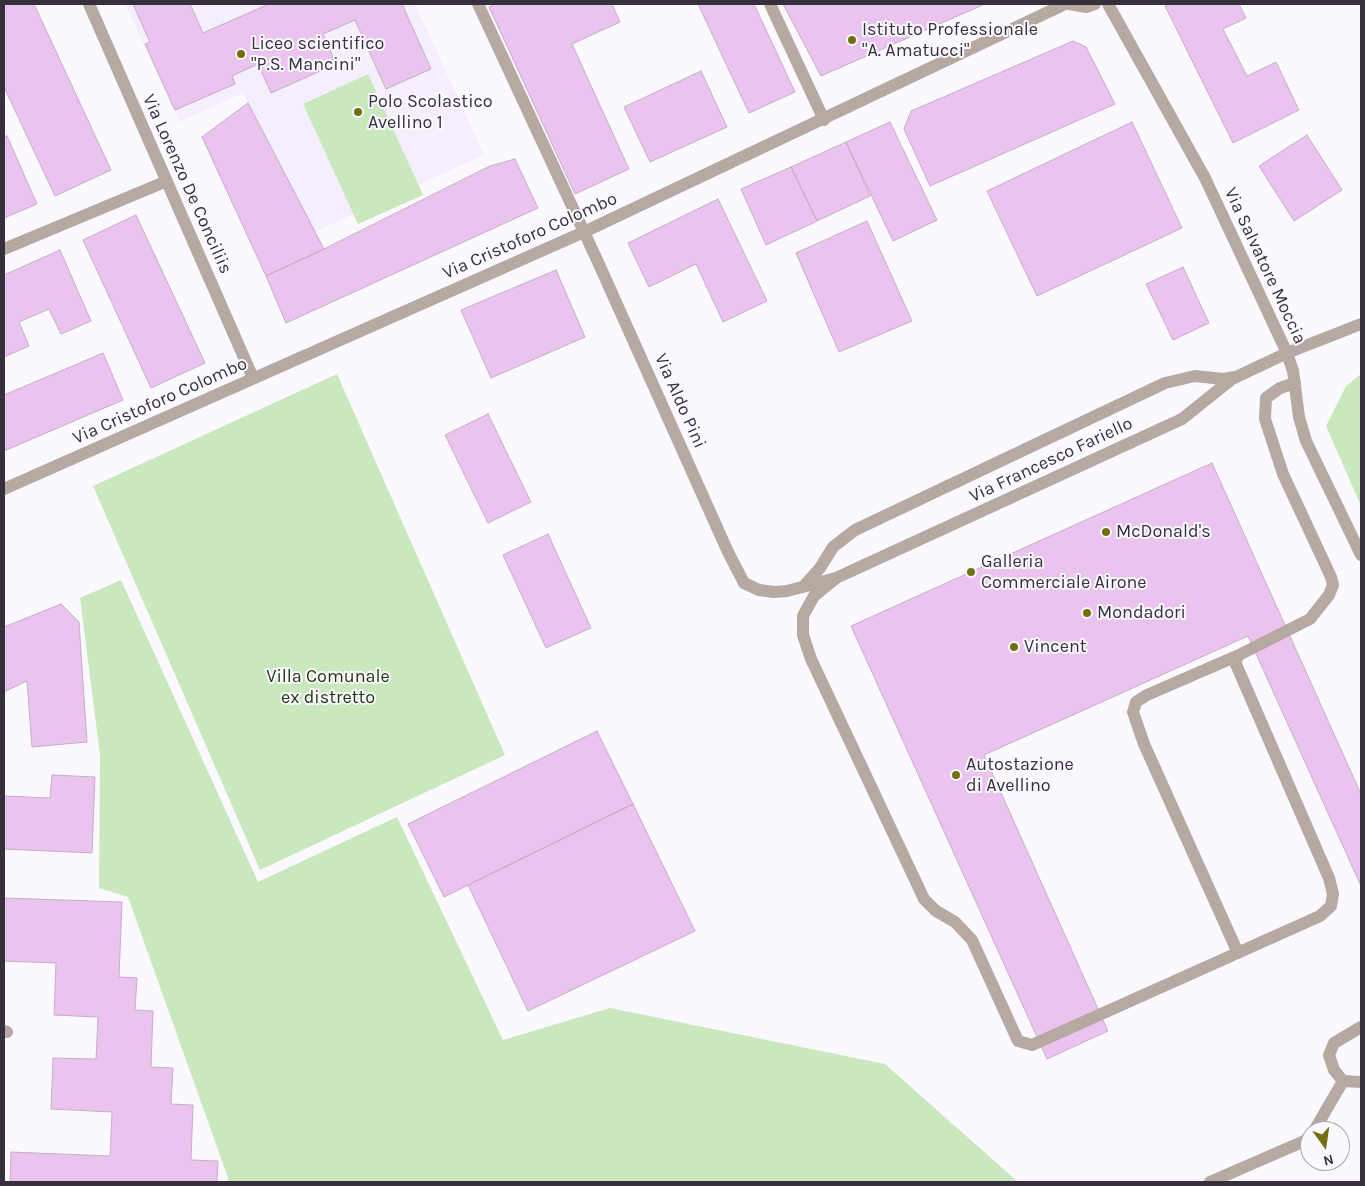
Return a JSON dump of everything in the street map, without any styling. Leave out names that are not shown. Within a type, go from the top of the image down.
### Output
[{"type":"street","name":"Via Lorenzo De Conciliis","points":[[89,4],[253,378]]},
{"type":"street","name":"Via Aldo Pini","points":[[478,4],[584,232],[728,552],[744,583]]},
{"type":"street","points":[[770,4],[824,120]]},
{"type":"street","name":"Via Cristoforo Colombo","points":[[4,489],[584,232],[824,120],[1065,4]]},
{"type":"street","points":[[1069,4],[1081,6],[1095,4]]},
{"type":"street","name":"Via Salvatore Moccia","points":[[1108,4],[1205,178],[1287,353],[1295,383],[1299,417],[1306,441],[1361,555]]},
{"type":"street","points":[[4,249],[167,181]]},
{"type":"street","name":"Via Francesco Fariello","points":[[744,583],[759,590],[774,592],[803,587],[836,578],[1182,419],[1236,377],[1287,353],[1361,324]]},
{"type":"street","points":[[803,587],[820,568],[833,548],[855,530],[1165,383],[1196,376],[1216,379],[1236,377]]},
{"type":"street","points":[[1238,953],[1144,744],[1133,712],[1136,702],[1147,695],[1239,655],[1310,619],[1329,595],[1332,585],[1331,576],[1282,474],[1265,420],[1266,398],[1280,388],[1295,383]]},
{"type":"street","points":[[836,578],[814,596],[803,616],[803,635],[811,659],[924,900],[936,911],[955,922],[972,940],[1018,1042],[1032,1045],[1320,916],[1331,906],[1333,894],[1329,878],[1237,672],[1235,662],[1239,655]]},
{"type":"street","points":[[1361,1027],[1334,1043],[1329,1055],[1334,1070],[1343,1081],[1361,1082]]},
{"type":"street","points":[[1320,1121],[1343,1081]]},
{"type":"street","points":[[1210,1182],[1300,1141]]},
{"type":"shaded area","name":"Polo Scolastico Avellino 1","points":[[125,4],[415,4],[484,155],[308,235],[243,93],[179,122]]},
{"type":"green space","points":[[368,74],[423,195],[358,224],[303,104]]},
{"type":"green space","name":"Villa Comunale ex distretto","points":[[337,374],[505,755],[260,870],[93,486]]},
{"type":"green space","points":[[1361,374],[1361,506],[1326,426],[1346,386]]},
{"type":"green space","points":[[121,580],[258,882],[397,817],[503,1040],[610,1008],[885,1064],[1017,1181],[228,1182],[128,897],[99,888],[100,755],[80,598]]},
{"type":"building","points":[[4,4],[34,4],[111,170],[55,196],[4,87]]},
{"type":"building","name":"Liceo scientifico \"P.S. Mancini\"","points":[[133,4],[190,4],[203,33],[269,4],[402,4],[431,69],[386,89],[355,20],[323,34],[336,64],[271,93],[258,64],[232,76],[235,84],[175,110],[145,44],[150,42]]},
{"type":"building","points":[[496,4],[612,4],[620,22],[572,44],[629,169],[575,194],[489,7]]},
{"type":"building","points":[[698,4],[754,4],[795,92],[749,113]]},
{"type":"building","name":"Istituto Professionale \"A. Amatucci\"","points":[[783,4],[985,4],[821,76]]},
{"type":"building","points":[[1171,4],[1239,4],[1246,18],[1223,29],[1247,76],[1276,62],[1299,110],[1233,143],[1165,6]]},
{"type":"building","points":[[1073,41],[1086,47],[1115,104],[930,186],[904,129],[911,111]]},
{"type":"building","points":[[701,71],[727,127],[650,162],[624,107]]},
{"type":"building","points":[[248,103],[324,249],[266,276],[202,137]]},
{"type":"building","points":[[890,122],[937,220],[893,241],[846,142]]},
{"type":"building","points":[[1132,122],[1182,228],[1037,296],[987,191]]},
{"type":"building","points":[[1307,135],[1342,190],[1294,221],[1259,166]]},
{"type":"building","points":[[7,136],[37,204],[4,218],[4,137]]},
{"type":"building","points":[[846,142],[870,196],[817,221],[791,167]]},
{"type":"building","points":[[515,159],[538,208],[286,323],[266,276],[490,166]]},
{"type":"building","points":[[791,167],[817,221],[766,245],[741,189]]},
{"type":"building","points":[[718,199],[767,301],[723,322],[696,264],[649,287],[628,243]]},
{"type":"building","points":[[136,215],[205,363],[151,388],[83,240]]},
{"type":"building","points":[[867,221],[912,321],[839,352],[796,253]]},
{"type":"building","points":[[60,250],[91,321],[61,334],[49,309],[19,322],[29,346],[4,357],[4,275]]},
{"type":"building","points":[[1183,267],[1209,323],[1173,340],[1146,284]]},
{"type":"building","points":[[556,270],[585,337],[491,378],[461,310]]},
{"type":"building","points":[[103,353],[123,400],[4,451],[4,395]]},
{"type":"building","points":[[488,414],[531,502],[488,523],[445,435]]},
{"type":"building","name":"Autostazione di Avellino","points":[[1212,463],[1361,794],[1361,886],[1248,636],[984,755],[1108,1031],[1047,1059],[851,626]]},
{"type":"building","points":[[548,534],[591,628],[546,648],[503,555]]},
{"type":"building","points":[[61,604],[79,622],[87,742],[32,747],[27,681],[4,692],[4,627]]},
{"type":"building","points":[[597,731],[633,804],[444,897],[408,824]]},
{"type":"building","points":[[52,775],[95,777],[92,853],[4,849],[4,796],[50,798]]},
{"type":"building","points":[[633,804],[695,931],[528,1011],[468,885]]},
{"type":"building","points":[[4,898],[122,902],[119,977],[137,978],[135,1010],[153,1011],[151,1067],[173,1068],[171,1104],[193,1105],[191,1160],[218,1161],[217,1182],[10,1182],[11,1152],[110,1156],[112,1112],[51,1109],[53,1058],[96,1059],[98,1017],[54,1015],[56,963],[4,961]]},
{"type":"place","name":"Istituto Professionale \"A. Amatucci\"","points":[[852,40]]},
{"type":"place","name":"Liceo scientifico \"P.S. Mancini\"","points":[[241,54]]},
{"type":"place","name":"Polo Scolastico Avellino 1","points":[[358,112]]},
{"type":"place","name":"McDonald's","points":[[1106,532]]},
{"type":"place","name":"Galleria Commerciale Airone","points":[[971,572]]},
{"type":"place","name":"Mondadori","points":[[1087,613]]},
{"type":"place","name":"Vincent","points":[[1014,647]]},
{"type":"place","name":"Autostazione di Avellino","points":[[956,775]]}]
